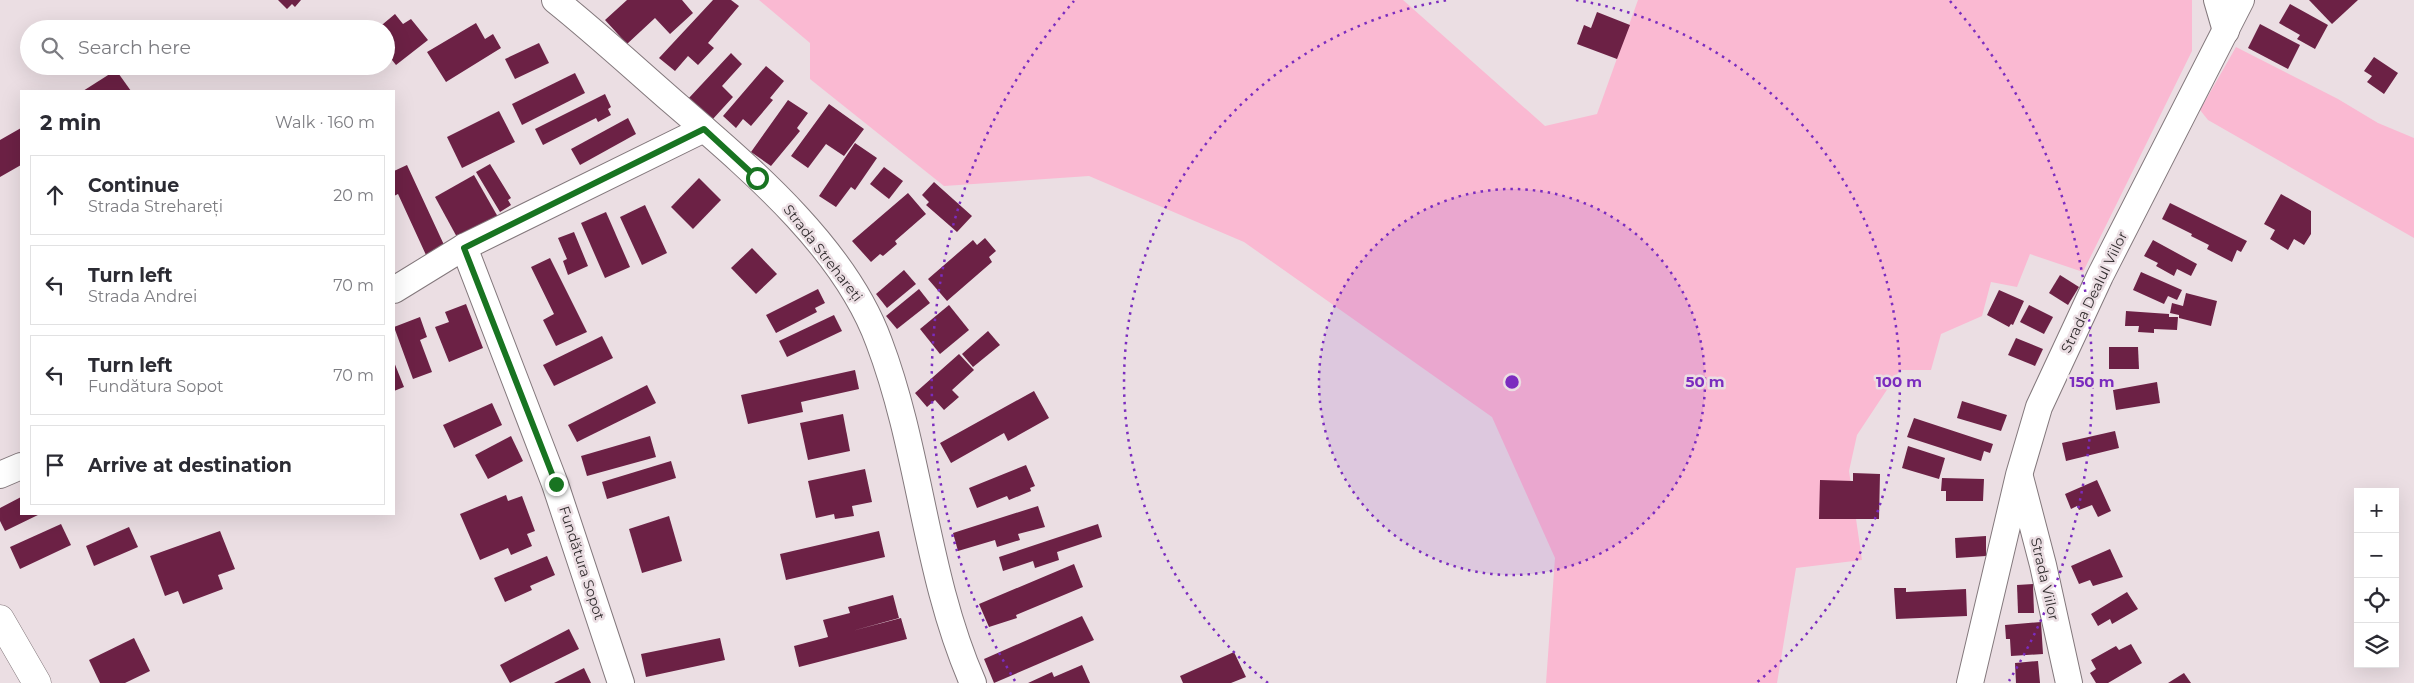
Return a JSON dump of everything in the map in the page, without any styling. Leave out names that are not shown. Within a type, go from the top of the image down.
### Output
[{"type":"main road","points":[[0,619],[37,683]]},
{"type":"street","name":"Strada Strehareți","points":[[555,0],[704,129],[786,204],[836,266],[864,306],[879,342],[896,396],[915,463],[934,556],[948,610],[963,660],[973,683]]},
{"type":"street","points":[[2217,0],[2226,31]]},
{"type":"street","name":"Strada Dealul Viilor","points":[[1970,683],[2019,475],[2039,407],[2100,276],[2241,0]]},
{"type":"street","points":[[395,289],[464,248],[704,129]]},
{"type":"street","name":"Fundătura Sopot","points":[[464,248],[556,484],[621,683]]},
{"type":"street","points":[[0,475],[20,466]]},
{"type":"street","name":"Strada Viilor","points":[[2019,475],[2043,565],[2070,683]]},
{"type":"shaded area","points":[[759,0],[1403,0],[1545,126],[1597,114],[1638,0],[2192,0],[2192,51],[2083,272],[2030,254],[2017,287],[1991,282],[1982,316],[1941,334],[1931,370],[1900,370],[1857,435],[1849,471],[1862,560],[1796,568],[1777,683],[1546,683],[1555,558],[1492,417],[1244,242],[1089,176],[944,186],[810,79],[810,43]]},
{"type":"shaded area","points":[[2236,47],[2338,99],[2378,123],[2414,138],[2414,238],[2208,120],[2200,110]]},
{"type":"building","points":[[278,0],[301,0],[295,7],[292,4],[287,9]]},
{"type":"building","points":[[627,0],[682,0],[693,13],[670,34],[655,18],[627,44],[605,20]]},
{"type":"building","points":[[713,0],[731,0],[739,6],[708,43],[714,48],[698,65],[688,56],[675,71],[659,58]]},
{"type":"building","points":[[2309,0],[2358,0],[2332,24]]},
{"type":"building","points":[[2290,4],[2328,25],[2315,49],[2297,39],[2300,35],[2279,23]]},
{"type":"building","points":[[1597,12],[1630,25],[1617,59],[1577,44],[1584,25],[1591,28]]},
{"type":"building","points":[[395,14],[403,24],[411,19],[428,40],[396,65],[395,20],[388,20]]},
{"type":"building","points":[[476,23],[485,39],[493,34],[501,48],[446,82],[427,52]]},
{"type":"building","points":[[2260,24],[2300,45],[2288,69],[2248,48]]},
{"type":"building","points":[[539,43],[549,63],[515,79],[505,59]]},
{"type":"building","points":[[731,53],[742,64],[722,86],[733,97],[712,120],[688,99]]},
{"type":"building","points":[[2374,57],[2398,73],[2384,94],[2367,82],[2372,76],[2364,71]]},
{"type":"building","points":[[766,66],[784,81],[770,98],[773,100],[751,126],[743,119],[736,128],[723,116]]},
{"type":"building","points":[[575,73],[585,93],[522,125],[512,104]]},
{"type":"building","points":[[108,75],[120,75],[130,90],[85,90]]},
{"type":"building","points":[[605,94],[611,107],[608,109],[611,115],[598,122],[596,118],[543,145],[535,129]]},
{"type":"building","points":[[788,100],[808,113],[797,128],[800,131],[771,166],[751,152]]},
{"type":"building","points":[[829,104],[864,129],[844,156],[826,144],[808,168],[791,156]]},
{"type":"building","points":[[499,111],[515,142],[462,168],[447,137]]},
{"type":"building","points":[[628,118],[636,134],[580,165],[571,149]]},
{"type":"building","points":[[20,129],[20,166],[0,177],[0,140]]},
{"type":"building","points":[[855,143],[877,158],[855,190],[851,187],[836,207],[819,196]]},
{"type":"building","points":[[490,164],[511,198],[508,200],[511,205],[500,212],[476,172]]},
{"type":"building","points":[[407,165],[445,247],[426,255],[398,194],[395,196],[395,171]]},
{"type":"building","points":[[884,167],[903,181],[889,199],[870,184]]},
{"type":"building","points":[[474,175],[498,217],[458,239],[435,197]]},
{"type":"building","points":[[699,178],[721,200],[693,229],[671,207]]},
{"type":"building","points":[[934,182],[972,216],[957,232],[926,205],[929,202],[922,195]]},
{"type":"building","points":[[908,193],[926,214],[895,241],[897,244],[883,256],[880,254],[871,262],[852,241]]},
{"type":"building","points":[[2281,194],[2311,211],[2311,234],[2304,245],[2294,239],[2288,250],[2270,239],[2275,230],[2264,224]]},
{"type":"building","points":[[2170,203],[2247,241],[2241,252],[2237,250],[2232,262],[2207,249],[2209,245],[2191,236],[2192,234],[2162,219]]},
{"type":"building","points":[[645,205],[667,253],[642,265],[620,217]]},
{"type":"building","points":[[606,212],[630,267],[605,278],[581,223]]},
{"type":"building","points":[[574,232],[588,266],[568,275],[563,261],[567,259],[558,238]]},
{"type":"building","points":[[985,238],[996,251],[989,257],[992,262],[947,301],[928,279],[973,240],[977,245]]},
{"type":"building","points":[[2153,240],[2197,264],[2191,276],[2177,269],[2174,276],[2156,266],[2158,263],[2144,256]]},
{"type":"building","points":[[752,248],[777,274],[756,294],[731,268]]},
{"type":"building","points":[[550,258],[587,332],[556,346],[543,320],[554,314],[531,267]]},
{"type":"building","points":[[904,270],[916,284],[887,308],[876,294]]},
{"type":"building","points":[[2141,272],[2182,290],[2177,300],[2168,296],[2164,304],[2133,290]]},
{"type":"building","points":[[2060,275],[2079,287],[2068,305],[2049,293]]},
{"type":"building","points":[[818,289],[825,303],[815,308],[817,312],[776,333],[766,315]]},
{"type":"building","points":[[919,289],[930,303],[897,329],[886,316]]},
{"type":"building","points":[[1999,290],[2024,301],[2013,325],[2011,324],[2009,327],[1987,315]]},
{"type":"building","points":[[2186,293],[2217,301],[2211,326],[2179,318],[2179,315],[2170,313],[2172,303],[2183,306]]},
{"type":"building","points":[[466,304],[483,348],[449,362],[435,327],[449,322],[445,312]]},
{"type":"building","points":[[949,305],[969,330],[940,354],[920,329]]},
{"type":"building","points":[[2029,305],[2053,317],[2044,334],[2020,322]]},
{"type":"building","points":[[2126,311],[2169,314],[2169,317],[2178,317],[2177,330],[2154,329],[2154,333],[2138,332],[2139,326],[2125,326]]},
{"type":"building","points":[[834,315],[842,331],[787,357],[779,341]]},
{"type":"building","points":[[420,317],[427,337],[420,340],[432,372],[413,379],[395,327]]},
{"type":"building","points":[[988,331],[1000,345],[973,367],[962,354]]},
{"type":"building","points":[[602,336],[613,358],[554,386],[543,365]]},
{"type":"building","points":[[2016,338],[2043,349],[2035,366],[2008,355]]},
{"type":"building","points":[[2109,347],[2138,347],[2139,369],[2109,369]]},
{"type":"building","points":[[959,354],[974,370],[952,390],[959,397],[944,410],[935,400],[927,407],[915,393]]},
{"type":"building","points":[[395,364],[404,387],[395,391]]},
{"type":"building","points":[[855,370],[859,389],[801,402],[803,412],[748,424],[741,395]]},
{"type":"building","points":[[2157,382],[2160,403],[2116,410],[2113,390]]},
{"type":"building","points":[[647,385],[656,403],[577,442],[568,425]]},
{"type":"building","points":[[1034,391],[1049,418],[1008,441],[1004,433],[951,463],[940,443]]},
{"type":"building","points":[[1962,401],[2007,415],[2001,431],[1957,418]]},
{"type":"building","points":[[492,403],[502,425],[454,448],[443,425]]},
{"type":"building","points":[[843,414],[850,451],[808,460],[800,423]]},
{"type":"building","points":[[1914,418],[1993,444],[1990,453],[1984,451],[1981,461],[1907,437]]},
{"type":"building","points":[[2115,431],[2119,448],[2066,461],[2062,443]]},
{"type":"building","points":[[511,436],[523,461],[488,479],[475,455]]},
{"type":"building","points":[[650,436],[656,457],[587,476],[581,456]]},
{"type":"building","points":[[1908,446],[1945,458],[1939,479],[1902,468]]},
{"type":"building","points":[[671,461],[676,478],[607,499],[602,482]]},
{"type":"building","points":[[1026,465],[1035,486],[1030,488],[1031,491],[1009,500],[1007,496],[977,508],[969,488]]},
{"type":"building","points":[[865,469],[872,502],[852,506],[854,516],[835,519],[834,514],[816,518],[808,481]]},
{"type":"building","points":[[1853,473],[1880,474],[1879,519],[1819,519],[1820,480],[1853,481]]},
{"type":"building","points":[[1942,478],[1984,479],[1983,501],[1946,501],[1946,491],[1941,491]]},
{"type":"building","points":[[2097,480],[2111,511],[2098,517],[2092,505],[2079,510],[2077,506],[2071,509],[2065,494]]},
{"type":"building","points":[[506,495],[508,501],[522,496],[535,531],[527,534],[532,546],[511,555],[508,548],[480,560],[460,514]]},
{"type":"building","points":[[20,498],[20,515],[38,515],[5,531],[0,521],[0,508]]},
{"type":"building","points":[[1038,506],[1045,527],[1018,534],[1020,540],[997,547],[995,540],[958,551],[953,533]]},
{"type":"building","points":[[669,516],[682,561],[642,573],[629,529]]},
{"type":"building","points":[[61,524],[71,545],[20,569],[10,547]]},
{"type":"building","points":[[1098,524],[1102,537],[1057,552],[1059,560],[1035,568],[1033,561],[1003,571],[999,557]]},
{"type":"building","points":[[129,527],[138,547],[94,566],[86,546]]},
{"type":"building","points":[[220,531],[235,569],[218,575],[223,589],[183,604],[178,591],[165,596],[150,556]]},
{"type":"building","points":[[879,531],[885,557],[786,580],[780,554]]},
{"type":"building","points":[[1986,536],[1986,556],[1956,558],[1955,538]]},
{"type":"building","points":[[2110,549],[2123,577],[2093,586],[2090,580],[2079,584],[2071,566]]},
{"type":"building","points":[[547,556],[555,575],[530,586],[532,590],[505,602],[494,578]]},
{"type":"building","points":[[1074,564],[1083,587],[1016,615],[1017,618],[989,627],[979,604]]},
{"type":"building","points":[[2033,584],[2034,613],[2018,613],[2017,585]]},
{"type":"building","points":[[1894,588],[1906,588],[1906,592],[1966,589],[1967,616],[1896,619]]},
{"type":"building","points":[[2127,592],[2138,609],[2112,624],[2110,619],[2098,626],[2091,614]]},
{"type":"building","points":[[893,595],[899,618],[852,631],[901,618],[907,639],[799,667],[794,646],[828,637],[823,620],[850,613],[848,607]]},
{"type":"building","points":[[1082,616],[1094,640],[994,683],[984,659]]},
{"type":"building","points":[[2041,622],[2043,654],[2011,656],[2010,639],[2006,639],[2005,625]]},
{"type":"building","points":[[569,629],[579,649],[510,683],[500,665]]},
{"type":"building","points":[[134,638],[150,671],[125,683],[100,683],[89,660]]},
{"type":"building","points":[[720,638],[725,660],[646,677],[641,654]]},
{"type":"building","points":[[2131,644],[2142,663],[2108,683],[2096,683],[2090,673],[2096,669],[2091,660],[2116,646],[2119,650]]},
{"type":"building","points":[[1234,652],[1246,677],[1231,683],[1183,683],[1180,676]]},
{"type":"building","points":[[2038,661],[2040,683],[2016,683],[2015,663]]},
{"type":"building","points":[[1082,665],[1090,683],[1028,683],[1052,672],[1054,677]]},
{"type":"building","points":[[584,668],[591,683],[554,683]]},
{"type":"building","points":[[2184,673],[2191,683],[2168,683]]},
{"type":"route","points":[[556,484],[464,248],[704,129],[757,178]]}]
